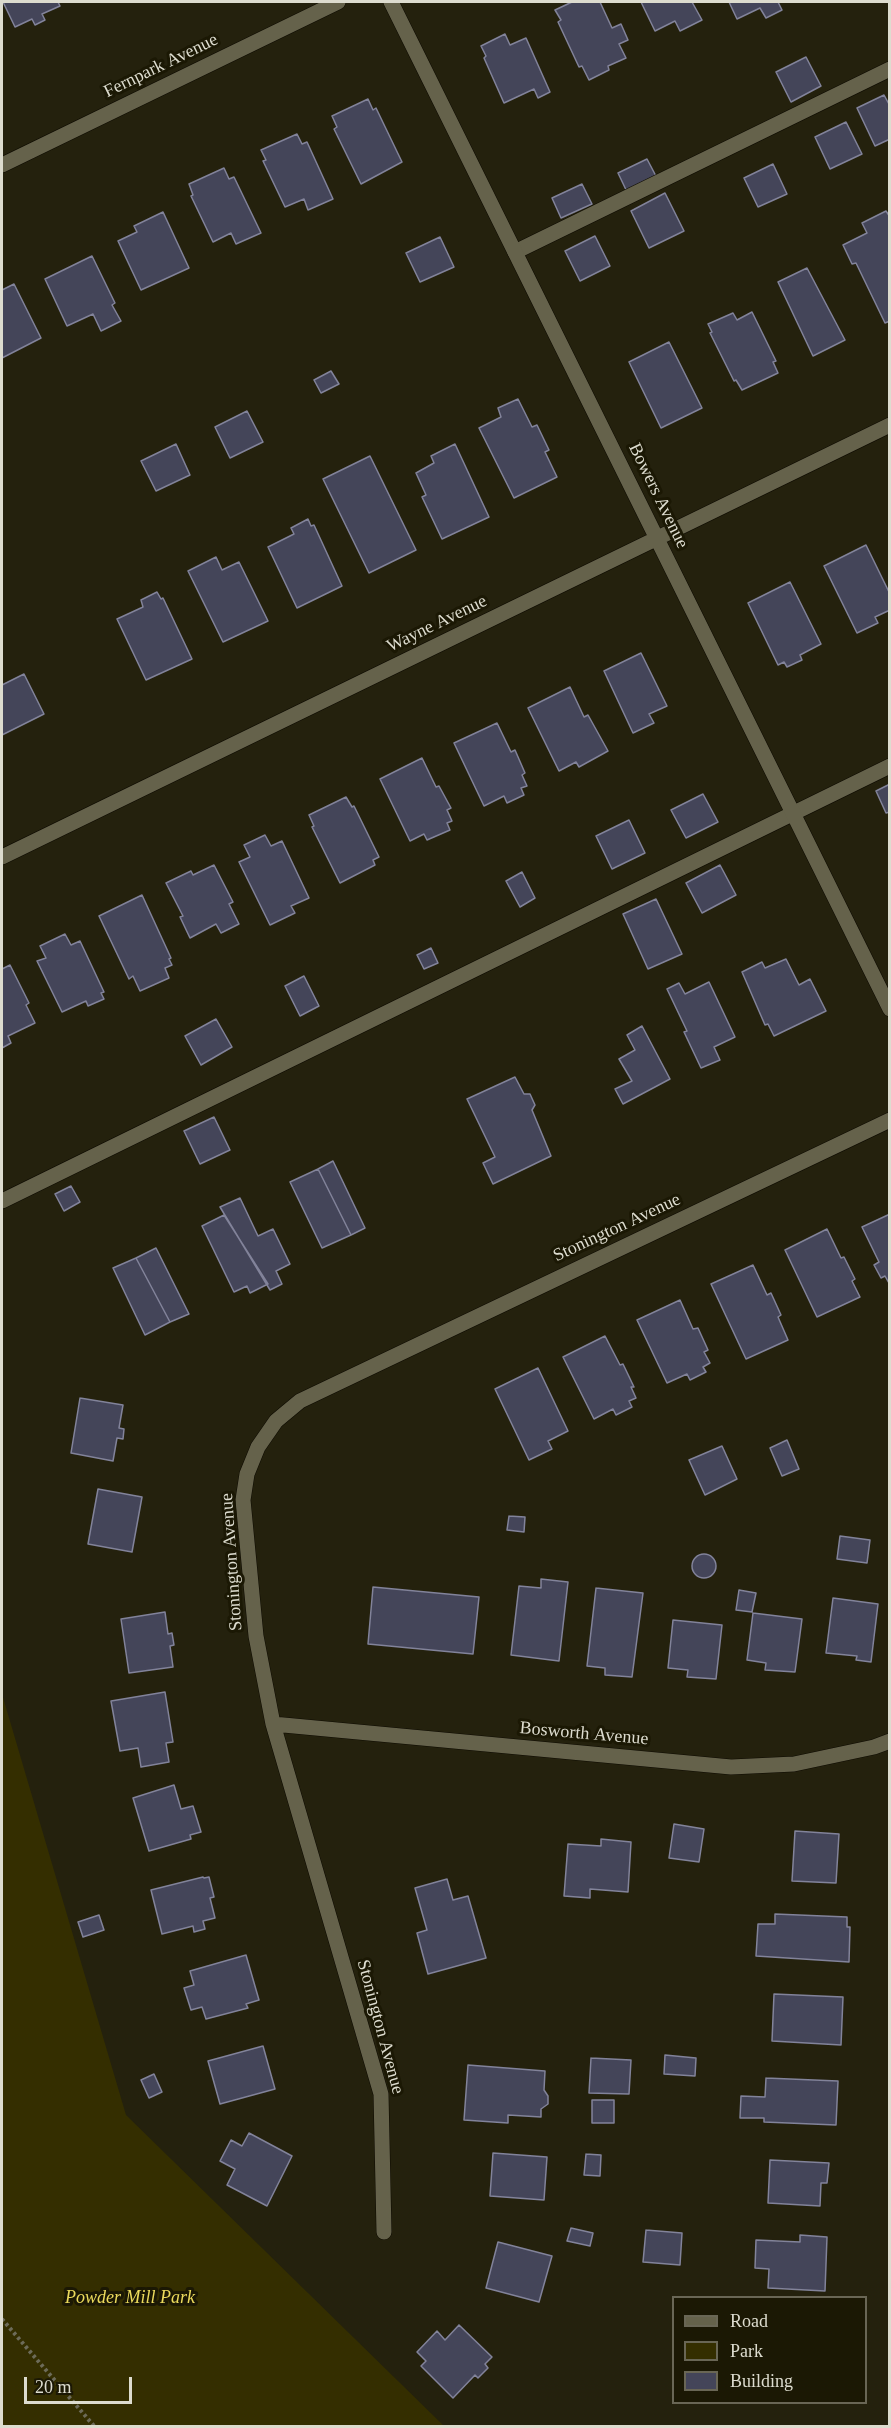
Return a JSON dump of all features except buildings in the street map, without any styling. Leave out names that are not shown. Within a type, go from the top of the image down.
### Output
[{"type":"street","name":"Fernpark Avenue","points":[[2,165],[338,2]]},
{"type":"street","name":"Bowers Avenue","points":[[391,2],[890,1009]]},
{"type":"street","points":[[515,252],[890,69]]},
{"type":"street","name":"Wayne Avenue","points":[[2,857],[890,425]]},
{"type":"street","points":[[2,1201],[890,766]]},
{"type":"street","name":"Stonington Avenue","points":[[384,2232],[381,2094],[273,1724],[256,1636],[243,1500],[247,1474],[258,1447],[276,1421],[300,1401],[890,1120]]},
{"type":"street","name":"Bosworth Avenue","points":[[273,1724],[731,1767],[794,1764],[874,1747],[890,1741]]},
{"type":"path","points":[[2,2319],[94,2427]]},
{"type":"green space","name":"Powder Mill Park","points":[[2,1694],[126,2115],[444,2426],[2,2426]]}]
